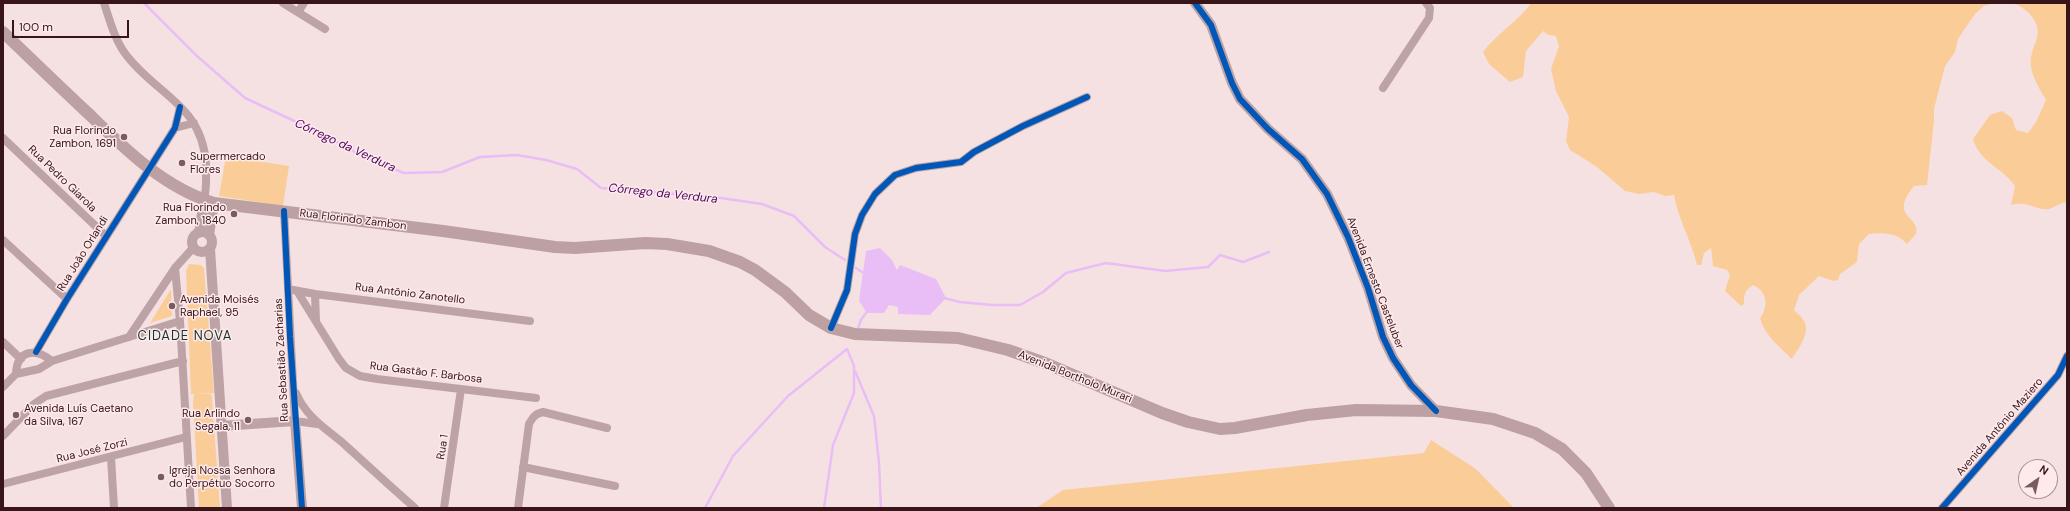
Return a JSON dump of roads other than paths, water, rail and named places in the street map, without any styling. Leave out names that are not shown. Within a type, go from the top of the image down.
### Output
[{"type":"main road","name":"Rua Florindo Zambon","points":[[3,32],[116,140],[149,169],[183,190],[208,197],[284,211],[443,231],[526,244]]},
{"type":"main road","name":"Avenida Bortholo Murari","points":[[526,244],[575,248],[660,244],[709,251],[740,262],[755,270],[785,292],[809,315],[831,328],[855,334],[958,338],[1008,350],[1044,363],[1162,413],[1188,422],[1220,429],[1235,428],[1306,415],[1350,410],[1399,409],[1436,411],[1509,423],[1545,438],[1562,449],[1578,463],[1609,508]]},
{"type":"street","points":[[104,3],[116,37],[128,58],[180,107],[200,132],[204,149],[208,197],[204,234]]},
{"type":"street","points":[[283,3],[325,29]]},
{"type":"street","points":[[298,12],[304,3]]},
{"type":"street","name":"Avenida Ernesto Casteluber","points":[[1195,3],[1211,25],[1232,83],[1240,99],[1268,129],[1302,159],[1327,194],[1348,237],[1368,288],[1383,337],[1390,351],[1411,385],[1436,411]]},
{"type":"street","points":[[1383,88],[1429,18],[1430,8],[1426,3]]},
{"type":"street","points":[[831,328],[847,290],[855,234],[862,215],[875,194],[895,175],[916,168],[960,162],[974,152],[1023,126],[1087,96]]},
{"type":"street","name":"Rua João Orlandi","points":[[36,352],[66,299],[174,128],[180,107]]},
{"type":"street","points":[[174,128],[194,123]]},
{"type":"street","name":"Rua Pedro Giarola","points":[[3,138],[106,236]]},
{"type":"street","name":"Rua Sebastião Zacharias","points":[[284,211],[295,421],[302,508]]},
{"type":"street","points":[[129,337],[175,268],[194,248],[193,237],[204,234]]},
{"type":"street","points":[[204,234],[212,242],[210,249],[227,508]]},
{"type":"street","points":[[3,240],[66,299]]},
{"type":"street","points":[[194,248],[201,252],[210,249]]},
{"type":"street","points":[[175,268],[180,321],[191,508]]},
{"type":"street","name":"Rua Antônio Zanotello","points":[[288,289],[315,294],[530,321]]},
{"type":"street","name":"Rua Gastão F. Barbosa","points":[[297,291],[339,359],[352,373],[377,379],[536,398]]},
{"type":"street","points":[[315,294],[316,321]]},
{"type":"street","points":[[3,387],[16,374],[39,369],[52,361],[180,321]]},
{"type":"street","points":[[3,342],[21,359]]},
{"type":"street","points":[[16,374],[17,365],[25,355],[36,352],[52,361]]},
{"type":"street","name":"Avenida Antônio Maziero","points":[[1942,508],[2058,376],[2067,356]]},
{"type":"street","points":[[3,436],[34,404],[46,396],[182,361]]},
{"type":"street","points":[[293,387],[304,409],[317,424],[339,440],[415,508]]},
{"type":"street","name":"Rua 1","points":[[444,508],[462,389]]},
{"type":"street","points":[[518,508],[529,424],[537,413],[544,412],[607,428]]},
{"type":"street","points":[[221,426],[295,421],[317,424]]},
{"type":"street","name":"Rua José Zorzi","points":[[3,484],[111,458],[186,437]]},
{"type":"street","points":[[111,458],[114,508]]},
{"type":"street","points":[[523,467],[615,486]]},
{"type":"waterway","name":"Córrego da Verdura","points":[[144,3],[197,56],[245,98],[320,133],[366,158],[404,173],[442,172],[480,157],[517,155],[546,160],[577,169],[601,188],[714,197],[762,204],[794,216],[825,247],[845,260]]},
{"type":"waterway","points":[[944,298],[960,302],[992,305],[1020,305],[1043,292],[1066,273],[1106,263],[1165,271],[1208,267],[1220,255],[1243,262],[1269,252]]},
{"type":"waterway","name":"Córrego da Verdura","points":[[856,268],[865,274]]},
{"type":"waterway","points":[[858,328],[861,320],[868,310]]},
{"type":"waterway","points":[[705,508],[733,456],[788,396],[847,349],[854,366],[854,393],[833,445],[824,508]]},
{"type":"waterway","points":[[855,371],[874,416],[879,463],[881,508]]},
{"type":"place","name":"Rua Florindo Zambon, 1691","points":[[124,137]]},
{"type":"place","name":"Supermercado Flores","points":[[182,163]]},
{"type":"place","name":"Rua Florindo Zambon, 1840","points":[[234,214]]},
{"type":"place","name":"Avenida Moisés Raphael, 95","points":[[172,306]]},
{"type":"place","name":"Avenida Luís Caetano da Silva, 167","points":[[16,415]]},
{"type":"place","name":"Rua Arlindo Segala, 11","points":[[248,420]]},
{"type":"place","name":"Igreja Nossa Senhora do Perpétuo Socorro","points":[[161,477]]},
{"type":"district","name":"CIDADE NOVA","points":[[185,337]]}]
